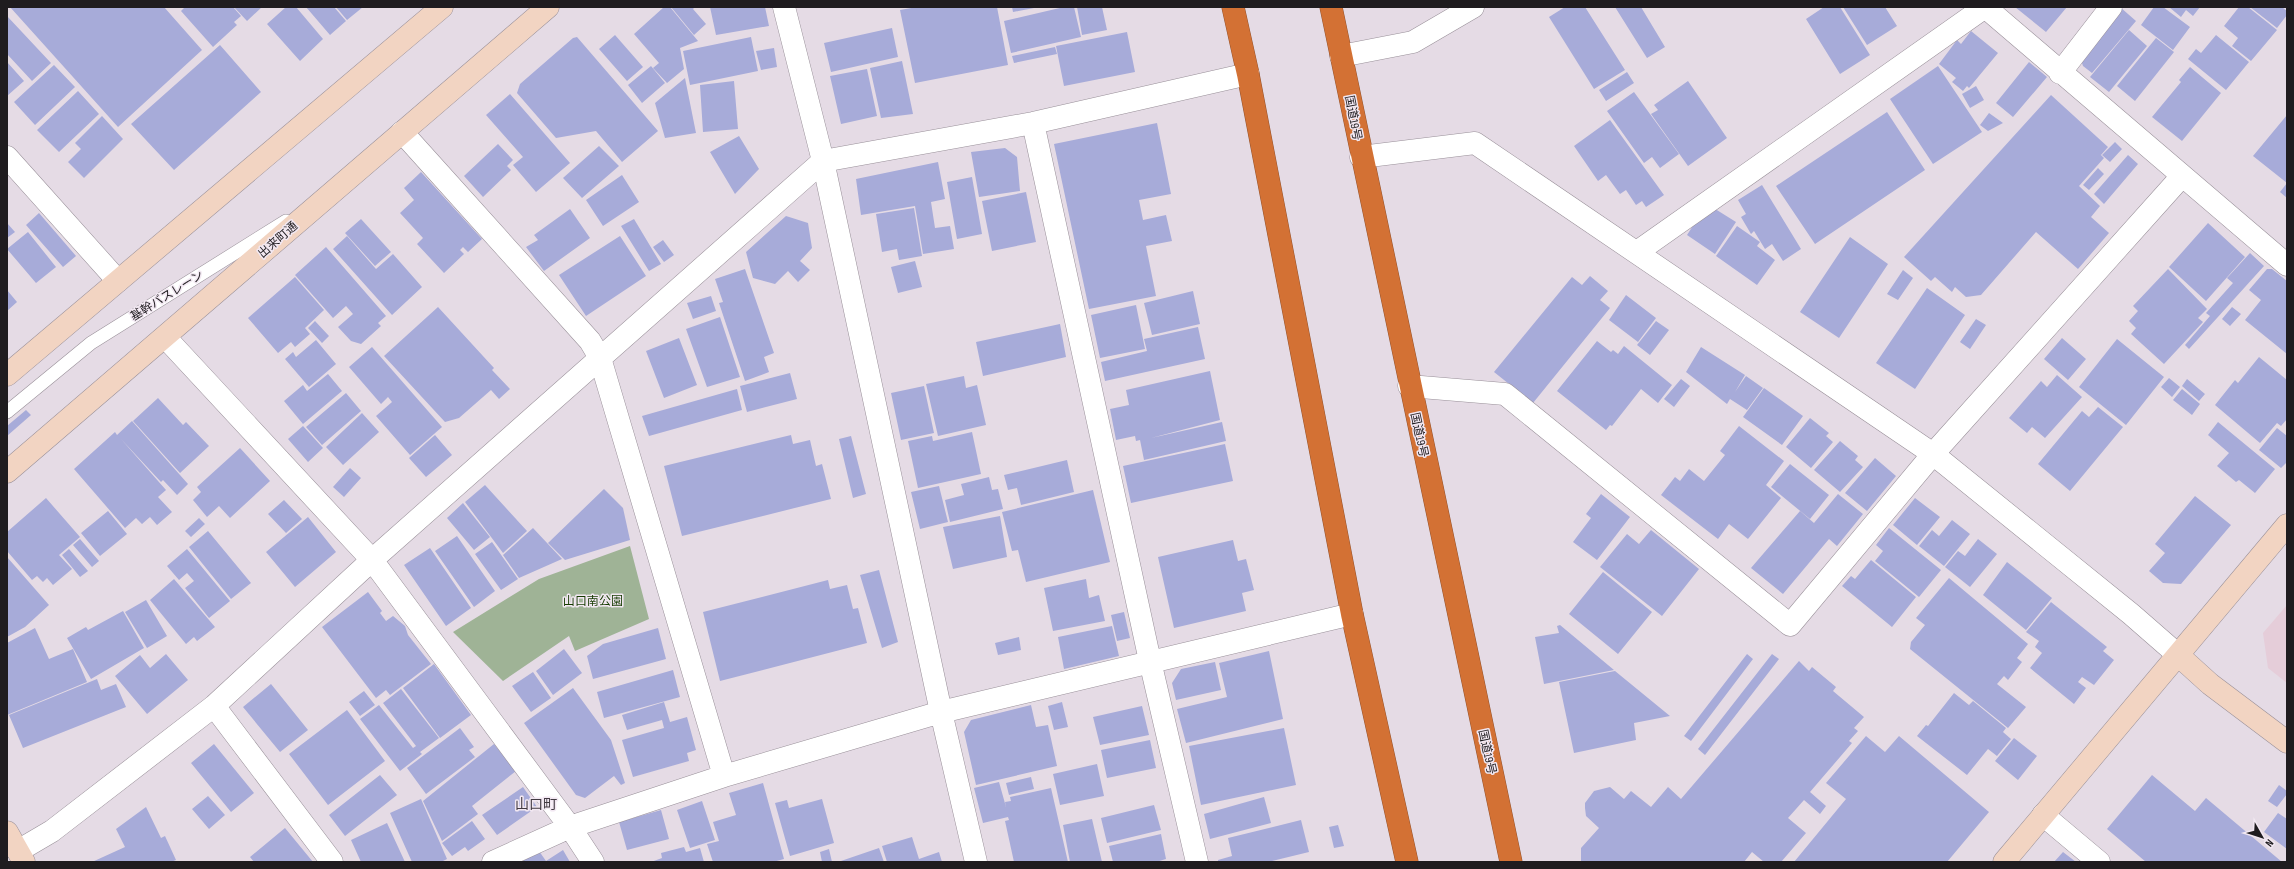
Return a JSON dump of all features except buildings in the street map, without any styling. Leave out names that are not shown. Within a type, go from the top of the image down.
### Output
[{"type":"highway","points":[[1233,7],[1248,74],[1352,614],[1407,862]]},
{"type":"highway","name":"国道19号","points":[[1331,7],[1409,386],[1511,862]]},
{"type":"main road","points":[[7,375],[442,7]]},
{"type":"main road","name":"出来町通","points":[[7,472],[548,7]]},
{"type":"main road","points":[[2004,862],[2287,525]]},
{"type":"main road","points":[[2178,655],[2210,684],[2287,742]]},
{"type":"main road","points":[[7,832],[21,857]]},
{"type":"street","points":[[784,7],[823,161],[941,712],[976,862]]},
{"type":"street","points":[[1341,56],[1413,42],[1473,7]]},
{"type":"street","points":[[1637,252],[1985,7],[2287,265]]},
{"type":"street","points":[[2060,72],[2111,7]]},
{"type":"street","points":[[21,857],[52,831],[214,706],[372,560],[823,161],[1033,123],[1248,74]]},
{"type":"street","points":[[1033,123],[1150,661],[1196,862]]},
{"type":"street","points":[[402,132],[590,341],[600,358],[724,776]]},
{"type":"street","points":[[1361,157],[1475,143],[1932,454],[2131,614],[2178,655]]},
{"type":"street","points":[[7,157],[118,280]]},
{"type":"street","points":[[1409,386],[1505,394],[1790,625],[1932,454],[2182,176]]},
{"type":"street","points":[[165,337],[372,560],[570,827],[593,862]]},
{"type":"street","points":[[493,862],[570,827],[724,776],[941,712],[1352,614]]},
{"type":"street","points":[[214,706],[332,862]]},
{"type":"street","points":[[2043,815],[2099,862]]},
{"type":"lane","name":"基幹バスレーン","points":[[7,412],[91,343],[335,190]]},
{"type":"shaded area","points":[[2287,605],[2287,683],[2268,668],[2263,633]]},
{"type":"green space","name":"山口南公園","points":[[630,546],[649,619],[575,651],[569,636],[503,681],[453,632],[539,579]]},
{"type":"district","name":"山口町","points":[[536,804]]}]
